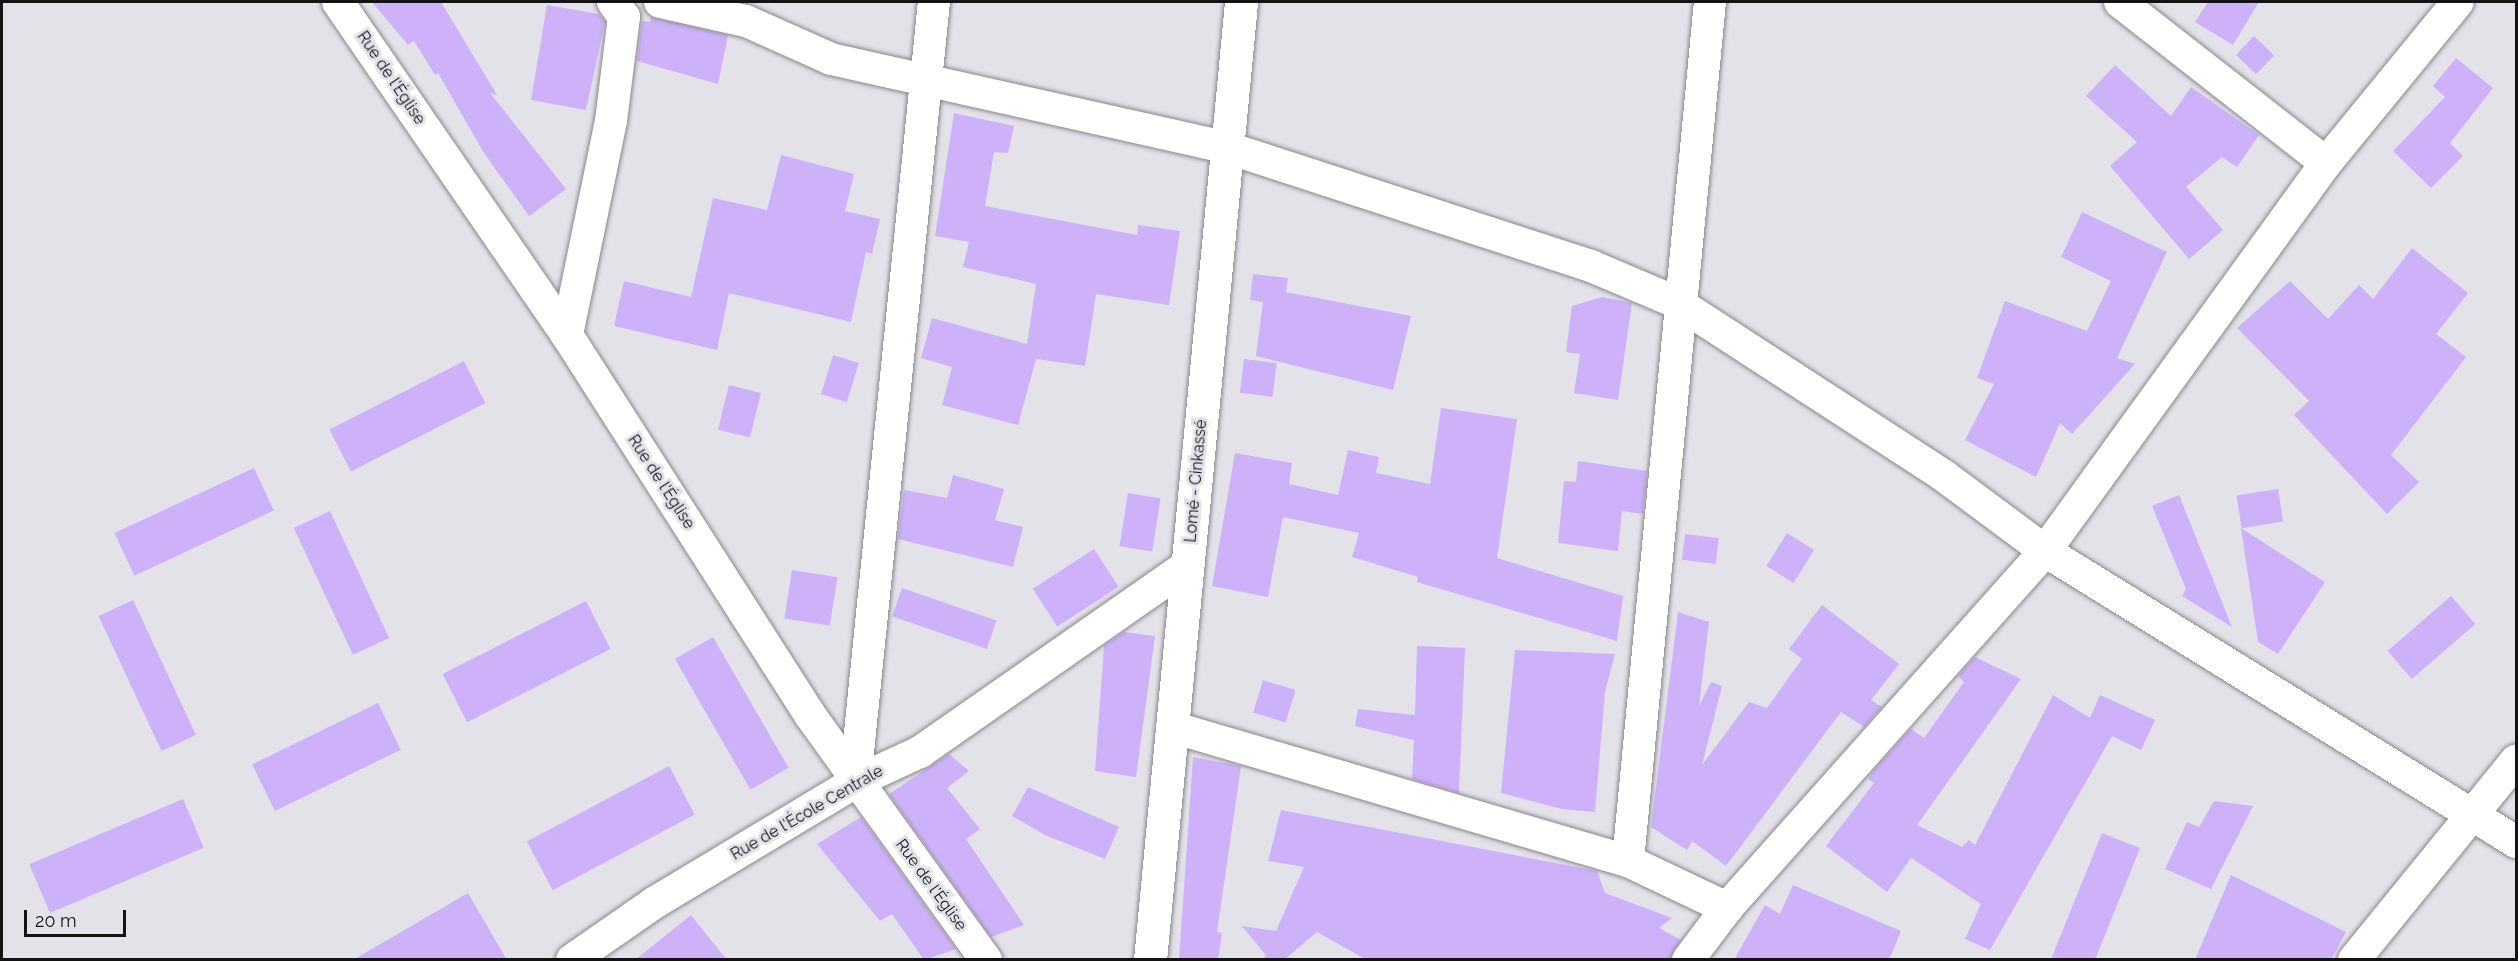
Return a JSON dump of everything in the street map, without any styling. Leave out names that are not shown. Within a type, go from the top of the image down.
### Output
[{"type":"highway","name":"Lomé - Cinkassé","points":[[1150,960],[1225,147],[1241,2]]},
{"type":"street","name":"Rue de l'Église","points":[[338,2],[567,335],[855,782],[986,960]]},
{"type":"street","points":[[567,335],[611,121],[624,17],[613,2]]},
{"type":"street","points":[[660,2],[746,21],[831,59],[1225,147],[1591,266],[1678,303],[1944,476],[2045,551],[2517,842]]},
{"type":"street","points":[[855,782],[934,2]]},
{"type":"street","points":[[1628,861],[1678,303],[1710,2]]},
{"type":"street","points":[[2120,2],[2326,163]]},
{"type":"street","points":[[1688,960],[1727,908],[2045,551],[2326,163],[2458,2]]},
{"type":"street","name":"Rue de l'École Centrale","points":[[572,960],[654,903],[855,782],[920,752],[1188,565]]},
{"type":"street","points":[[1172,727],[1628,861],[1727,908]]},
{"type":"street","points":[[2354,960],[2517,761]]},
{"type":"building","points":[[372,2],[441,2],[497,95],[490,93],[566,189],[529,216],[484,153],[438,73],[435,75],[414,41],[408,45]]},
{"type":"building","points":[[2208,2],[2259,2],[2233,45],[2195,22]]},
{"type":"building","points":[[547,5],[599,14],[605,22],[586,110],[531,100]]},
{"type":"building","points":[[651,17],[728,35],[718,84],[637,61],[642,21],[650,22]]},
{"type":"building","points":[[2254,36],[2274,55],[2256,74],[2236,55]]},
{"type":"building","points":[[2456,58],[2493,88],[2450,143],[2463,156],[2431,188],[2393,151],[2445,97],[2433,86]]},
{"type":"building","points":[[2115,65],[2171,116],[2191,87],[2259,135],[2237,167],[2222,157],[2186,187],[2223,230],[2189,259],[2110,166],[2137,142],[2086,96]]},
{"type":"building","points":[[954,113],[1014,126],[1008,153],[994,152],[985,206],[1137,235],[1138,225],[1180,231],[1169,305],[1096,294],[1085,366],[1036,359],[1018,425],[942,405],[952,367],[921,358],[932,318],[1027,344],[1036,284],[963,267],[969,242],[935,236]]},
{"type":"building","points":[[781,155],[854,174],[845,211],[880,219],[872,254],[866,252],[851,322],[729,293],[717,350],[614,326],[624,281],[691,297],[713,198],[767,210]]},
{"type":"building","points":[[2082,212],[2167,252],[2117,358],[2135,364],[2072,434],[2060,423],[2036,477],[1965,440],[1994,384],[1977,378],[2005,301],[2087,331],[2111,281],[2061,257]]},
{"type":"building","points":[[2412,248],[2468,293],[2436,334],[2466,357],[2391,455],[2419,482],[2387,514],[2294,415],[2309,401],[2237,328],[2290,281],[2328,319],[2359,285],[2373,299]]},
{"type":"building","points":[[1253,274],[1288,278],[1286,292],[1411,316],[1393,390],[1256,356],[1263,302],[1250,300]]},
{"type":"building","points":[[1602,297],[1632,303],[1618,400],[1574,393],[1580,354],[1566,352],[1572,306]]},
{"type":"building","points":[[833,355],[859,363],[847,402],[821,394]]},
{"type":"building","points":[[1244,359],[1277,363],[1273,397],[1240,393]]},
{"type":"building","points":[[464,361],[485,403],[351,471],[329,430]]},
{"type":"building","points":[[729,385],[761,393],[750,438],[718,430]]},
{"type":"building","points":[[1441,408],[1517,419],[1497,558],[1623,596],[1617,641],[1417,582],[1418,577],[1352,557],[1359,533],[1283,517],[1268,597],[1212,586],[1235,453],[1292,463],[1289,484],[1338,495],[1348,450],[1379,457],[1376,473],[1430,484]]},
{"type":"building","points":[[1578,461],[1647,471],[1643,514],[1622,511],[1618,551],[1558,543],[1564,481],[1576,482]]},
{"type":"building","points":[[254,468],[274,511],[134,576],[114,533]]},
{"type":"building","points":[[953,475],[1004,489],[995,520],[1023,527],[1013,567],[898,539],[904,490],[947,498]]},
{"type":"building","points":[[2278,489],[2283,522],[2242,528],[2237,496]]},
{"type":"building","points":[[1128,493],[1161,498],[1152,551],[1120,546]]},
{"type":"building","points":[[2179,495],[2232,627],[2182,596],[2186,589],[2152,506]]},
{"type":"building","points":[[330,511],[389,638],[353,655],[294,528]]},
{"type":"building","points":[[2241,528],[2325,582],[2278,654],[2258,642]]},
{"type":"building","points":[[1787,533],[1814,550],[1793,583],[1766,566]]},
{"type":"building","points":[[1685,534],[1719,538],[1716,564],[1682,560]]},
{"type":"building","points":[[1094,549],[1119,587],[1057,626],[1033,589]]},
{"type":"building","points":[[792,570],[837,577],[830,626],[784,618]]},
{"type":"building","points":[[902,588],[997,621],[987,649],[892,616]]},
{"type":"building","points":[[2451,596],[2475,624],[2412,679],[2388,651]]},
{"type":"building","points":[[133,600],[196,735],[162,751],[99,616]]},
{"type":"building","points":[[586,601],[611,649],[467,722],[443,674]]},
{"type":"building","points":[[1822,605],[1899,664],[1871,700],[1882,707],[1864,727],[1841,712],[1726,866],[1692,841],[1687,850],[1651,827],[1678,612],[1709,622],[1699,706],[1711,682],[1722,686],[1702,765],[1749,702],[1767,708],[1802,659],[1789,649]]},
{"type":"building","points":[[1124,632],[1155,636],[1136,777],[1095,771],[1104,646]]},
{"type":"building","points":[[713,637],[788,768],[750,790],[675,659]]},
{"type":"building","points":[[1417,646],[1465,648],[1459,793],[1412,779],[1414,740],[1355,726],[1358,709],[1415,715]]},
{"type":"building","points":[[1515,650],[1615,654],[1605,692],[1595,812],[1562,809],[1501,793]]},
{"type":"building","points":[[1975,657],[2021,679],[1917,825],[1962,847],[1969,840],[1975,845],[2053,695],[2090,718],[2100,695],[2155,720],[2141,750],[2112,736],[1990,950],[1965,939],[1981,904],[1911,858],[1887,892],[1826,846],[1874,783],[1868,779],[1873,771],[1911,729],[1924,738],[1964,682],[1958,676]]},
{"type":"building","points":[[1263,680],[1296,690],[1286,722],[1253,713]]},
{"type":"building","points":[[378,703],[401,750],[275,811],[252,764]]},
{"type":"building","points":[[949,754],[969,771],[947,788],[980,829],[966,839],[1024,925],[991,937],[889,794]]},
{"type":"building","points":[[1193,757],[1241,766],[1217,932],[1222,933],[1218,960],[1179,960]]},
{"type":"building","points":[[669,766],[695,815],[553,890],[527,842]]},
{"type":"building","points":[[1028,787],[1119,827],[1105,859],[1045,835],[1012,816]]},
{"type":"building","points":[[183,799],[204,848],[50,913],[29,864]]},
{"type":"building","points":[[2214,801],[2253,806],[2211,889],[2165,869],[2187,822],[2199,827]]},
{"type":"building","points":[[1281,810],[1597,871],[1605,893],[1672,918],[1659,928],[1681,940],[1670,960],[1367,960],[1317,932],[1284,960],[1263,960],[1266,955],[1242,926],[1276,931],[1304,867],[1268,861]]},
{"type":"building","points":[[861,817],[956,949],[924,960],[892,914],[880,921],[817,844]]},
{"type":"building","points":[[2102,833],[2140,848],[2095,960],[2051,959]]},
{"type":"building","points":[[2231,875],[2346,932],[2331,960],[2195,960]]},
{"type":"building","points":[[1793,885],[1901,931],[1889,960],[1734,960],[1765,905],[1780,914]]},
{"type":"building","points":[[468,893],[507,960],[353,960]]},
{"type":"building","points":[[691,915],[727,960],[635,960]]}]
